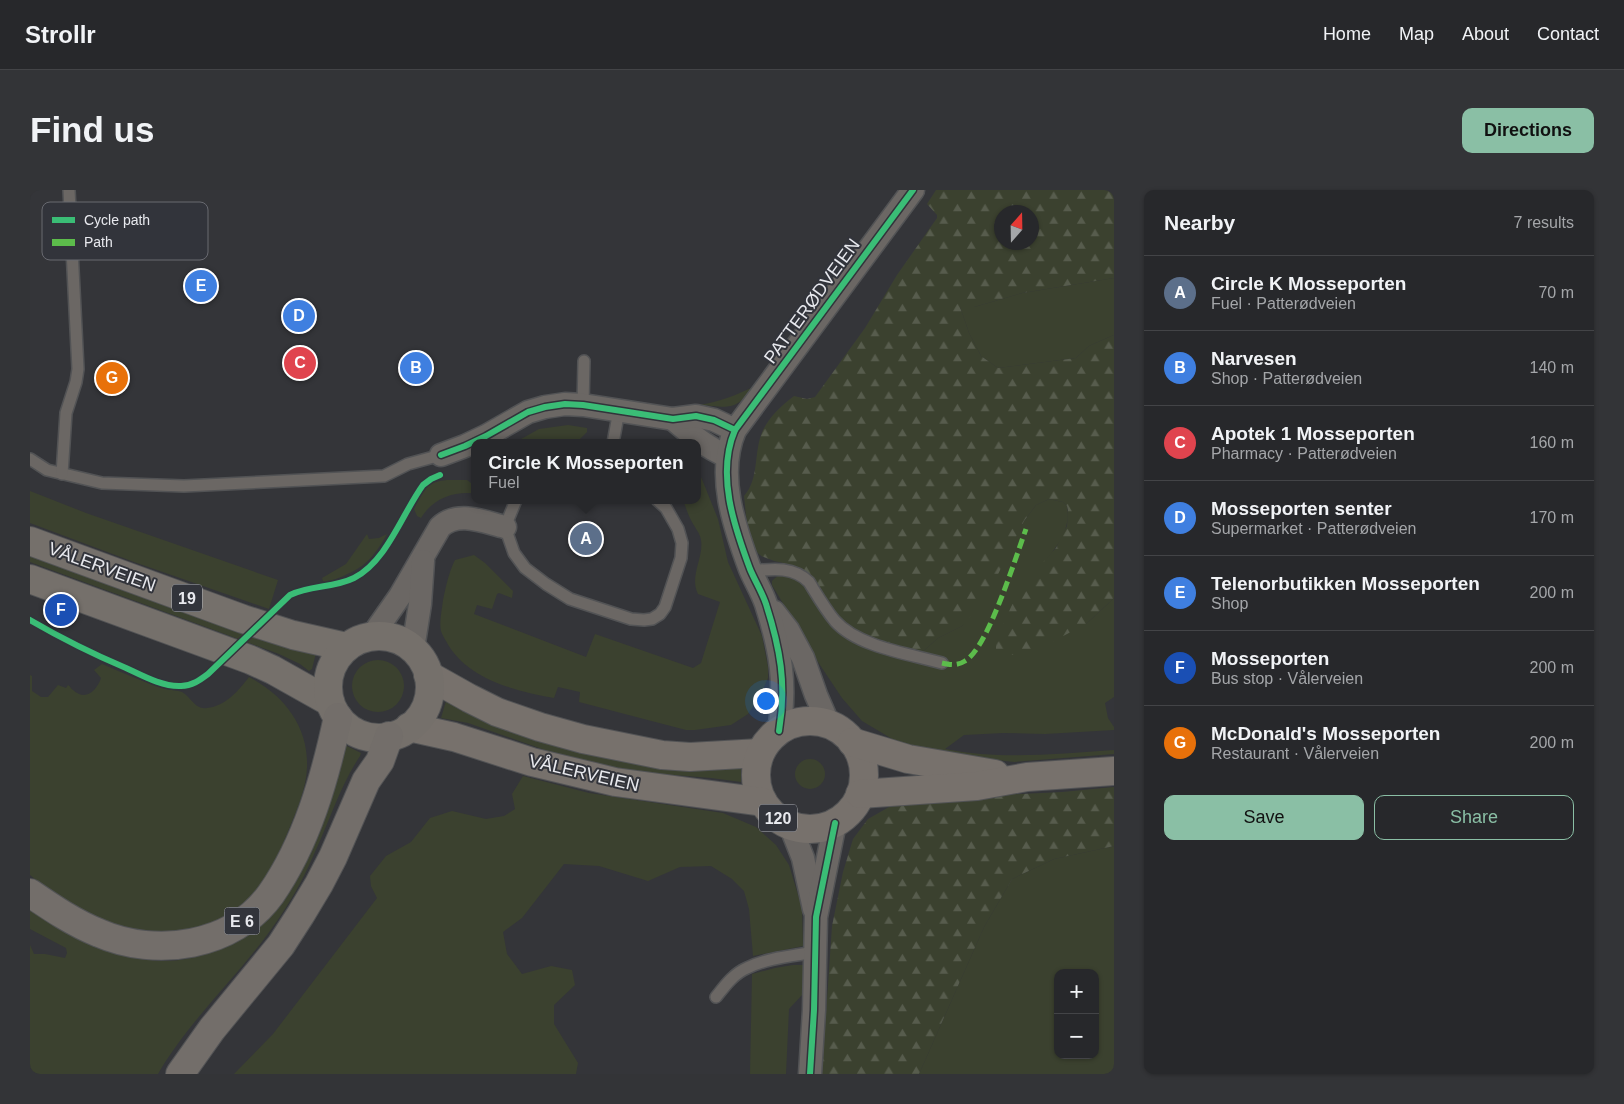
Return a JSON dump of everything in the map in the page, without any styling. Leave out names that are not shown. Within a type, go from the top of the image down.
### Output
[{"type":"highway","name":"VÅLERVEIEN","points":[[30,541],[243,619],[292,635],[346,647]]},
{"type":"highway","name":"VÅLERVEIEN","points":[[30,579],[251,660],[273,670],[334,709]]},
{"type":"highway","points":[[334,709],[328,686],[330,672],[336,658],[346,647],[358,640],[372,636],[387,636],[401,641],[413,649],[425,665],[428,675],[429,689],[426,704],[419,717],[399,732]]},
{"type":"highway","name":"19","points":[[334,709],[347,727],[360,734],[373,737],[399,732]]},
{"type":"highway","name":"E 6","points":[[30,893],[60,914],[100,934],[130,943],[160,946],[189,944],[217,936],[238,925],[257,910],[270,895],[286,869],[318,796],[326,770],[334,709]]},
{"type":"highway","name":"E 6","points":[[180,1074],[212,1029],[282,945],[333,857],[366,781],[399,732]]},
{"type":"main road","name":"VÅLERVEIEN","points":[[428,675],[497,712],[540,728],[583,739],[662,755],[690,757],[760,753]]},
{"type":"main road","name":"120","points":[[804,721],[829,725],[842,732],[852,742],[859,754],[863,767],[864,781],[854,806],[835,823],[824,827],[813,829],[801,828],[779,820],[763,802],[758,790],[756,778],[760,753],[768,741],[779,731],[791,724],[804,721]]},
{"type":"main road","name":"VÅLERVEIEN","points":[[399,732],[454,737],[532,762],[615,782],[763,802]]},
{"type":"main road","name":"120","points":[[852,742],[908,759],[975,771],[1027,777]]},
{"type":"main road","name":"120","points":[[860,794],[977,786],[1027,777],[1114,771]]},
{"type":"street","name":"PATTERØDVEIEN","points":[[779,731],[784,688],[782,667],[765,602],[751,571],[732,513],[726,472],[730,442],[735,430],[912,190]]},
{"type":"street","points":[[479,439],[528,412],[565,404],[673,419],[696,416],[714,420],[735,430]]},
{"type":"street","points":[[673,419],[697,439]]},
{"type":"street","points":[[701,441],[727,456]]},
{"type":"street","points":[[441,455],[471,442]]},
{"type":"street","points":[[372,636],[400,596],[434,536],[446,521],[463,518],[505,527]]},
{"type":"street","points":[[413,649],[420,604],[423,558]]},
{"type":"street","name":"PATTERØDVEIEN","points":[[765,602],[788,630],[804,658],[816,695],[829,725]]},
{"type":"street","points":[[810,1074],[814,1010],[816,917],[835,823]]},
{"type":"street","points":[[790,825],[803,858],[816,917]]},
{"type":"lane","points":[[62,474],[66,413],[78,369],[73,260]]},
{"type":"lane","points":[[583,405],[584,361]]},
{"type":"lane","points":[[614,439],[619,410]]},
{"type":"lane","points":[[30,459],[47,470],[102,483],[184,486],[384,476],[408,464],[441,455]]},
{"type":"lane","points":[[514,504],[505,527],[514,553],[526,568],[546,584],[570,599],[631,619],[644,620],[652,619],[660,614],[668,601],[681,558],[682,543],[678,529],[666,508],[662,504]]},
{"type":"lane","points":[[751,571],[773,569],[794,572],[809,582],[836,622],[857,637],[882,647],[942,663]]},
{"type":"lane","points":[[716,998],[727,983],[746,968],[816,952]]},
{"type":"green space","points":[[936,190],[1114,190],[1114,278],[1022,293],[974,307],[960,307],[969,333],[981,356],[998,368],[1076,358],[1089,346],[1114,335],[1114,598],[1086,624],[1029,654],[1004,655],[996,651],[996,640],[1020,587],[1056,548],[1067,526],[1068,510],[1063,502],[1049,499],[1036,505],[1024,521],[985,601],[962,626],[938,638],[922,652],[888,644],[866,636],[846,625],[833,612],[813,582],[803,571],[763,557],[756,550],[750,536],[744,496],[752,481],[763,430],[776,412],[794,396],[807,399],[815,397],[865,328],[897,275],[937,218],[937,215],[927,204]]},
{"type":"green space","points":[[1114,278],[1114,335],[1089,346],[1076,358],[998,368],[981,356],[969,333],[960,307],[974,307],[1022,293]]},
{"type":"green space","points":[[755,386],[742,400],[731,406],[699,405],[728,398]]},
{"type":"green space","points":[[568,425],[587,428],[587,432],[580,439],[521,439],[539,429]]},
{"type":"green space","points":[[701,477],[718,519],[728,562],[762,636],[768,667],[768,678],[759,698],[748,714],[731,725],[686,730],[579,702],[580,692],[558,687],[554,698],[508,687],[479,674],[466,665],[445,640],[441,631],[440,619],[449,574],[455,560],[474,555],[485,563],[513,591],[512,598],[497,594],[492,609],[477,605],[474,614],[586,657],[595,634],[693,668],[701,663],[720,602],[698,594],[695,580],[701,553],[701,540],[684,504],[701,504]]},
{"type":"green space","points":[[467,480],[471,483],[471,493],[456,494],[442,498],[430,506],[421,518],[417,516],[414,509],[420,497],[429,485],[440,481]]},
{"type":"green space","points":[[30,491],[86,513],[278,580],[269,609],[30,523]]},
{"type":"green space","points":[[1049,499],[1063,502],[1067,506],[1067,524],[1056,548],[1039,568],[1086,624],[1114,598],[1114,697],[1105,703],[1108,718],[1114,730],[1045,734],[1003,733],[964,735],[945,749],[1008,755],[1114,750],[1114,754],[1014,762],[987,759],[911,746],[894,740],[862,721],[842,698],[818,662],[772,585],[772,581],[781,575],[790,576],[919,662],[922,652],[938,638],[962,626],[1024,521],[1036,505]]},
{"type":"green space","points":[[367,534],[369,539],[379,538],[387,534],[375,553],[362,566],[326,583],[323,581],[322,578],[346,564]]},
{"type":"green space","points":[[30,552],[316,653],[312,669],[309,671],[300,664],[279,654],[30,562]]},
{"type":"green space","points":[[378,660],[392,664],[400,672],[404,686],[400,700],[392,708],[378,712],[364,708],[356,700],[352,686],[356,672],[364,664]]},
{"type":"green space","points":[[102,664],[165,689],[182,692],[196,705],[203,708],[214,707],[226,701],[249,677],[273,693],[292,714],[299,726],[307,753],[307,768],[303,792],[295,814],[277,857],[261,884],[247,900],[222,918],[194,928],[165,931],[136,929],[106,921],[79,909],[53,893],[30,875],[30,675],[32,676],[32,691],[41,697],[48,697],[58,685],[66,688],[68,685],[72,690],[82,695],[87,695],[97,687],[101,678],[94,670]]},
{"type":"green space","points":[[446,701],[464,712],[535,737],[741,765],[741,782],[650,773],[613,767],[545,750],[468,723],[441,718]]},
{"type":"green space","points":[[345,745],[361,753],[360,756],[341,791],[312,860],[296,891],[253,953],[187,1032],[158,1074],[30,1074],[30,945],[34,954],[65,958],[67,953],[66,948],[30,929],[30,909],[63,931],[83,941],[104,949],[146,960],[167,961],[186,959],[212,952],[236,941]]},
{"type":"green space","points":[[810,759],[816,760],[824,768],[824,780],[816,788],[810,789],[804,788],[796,780],[795,774],[796,768],[804,760]]},
{"type":"green space","points":[[523,776],[589,793],[723,813],[756,827],[776,845],[789,865],[802,908],[803,946],[753,956],[749,909],[744,891],[732,879],[711,866],[680,867],[648,881],[599,866],[564,864],[522,918],[503,932],[507,954],[522,974],[551,966],[572,970],[575,985],[554,1005],[554,1024],[578,1063],[576,1074],[234,1074],[273,1034],[377,898],[371,886],[370,876],[386,856],[411,842],[430,818],[452,811],[486,819],[504,816],[515,809],[512,794]]},
{"type":"green space","points":[[1114,787],[1114,846],[1054,859],[1012,879],[984,927],[919,1074],[822,1074],[832,926],[843,872],[853,839],[868,819],[889,807],[910,801]]},
{"type":"green space","points":[[1114,846],[1114,1074],[919,1074],[984,927],[1012,879],[1054,859]]},
{"type":"green space","points":[[793,965],[804,965],[802,995],[789,1009],[786,1074],[750,1074],[752,974]]},
{"type":"marked path","points":[[942,663],[954,665],[965,661],[974,653],[983,639],[992,621],[1026,529]]},
{"type":"cycle path","points":[[779,731],[782,698],[781,666],[766,604],[750,569],[733,518],[727,482],[727,464],[730,447],[735,430],[913,190]]},
{"type":"cycle path","points":[[480,439],[528,412],[565,404],[673,419],[696,416],[714,420],[735,430]]},
{"type":"cycle path","points":[[441,455],[471,443]]},
{"type":"cycle path","points":[[30,620],[77,646],[153,680],[174,686],[192,684],[208,674],[290,595],[346,581],[366,570],[385,549],[423,485],[440,475]]},
{"type":"cycle path","points":[[810,1074],[814,1010],[816,917],[835,823]]},
{"type":"place","name":"Telenorbutikken Mosseporten","points":[[201,286]]},
{"type":"place","name":"Mosseporten senter","points":[[299,316]]},
{"type":"place","name":"Apotek 1 Mosseporten","points":[[300,363]]},
{"type":"place","name":"Narvesen","points":[[416,368]]},
{"type":"place","name":"McDonald's Mosseporten","points":[[112,378]]},
{"type":"place","name":"Circle K Mosseporten","points":[[586,539]]},
{"type":"place","name":"Mosseporten","points":[[61,610]]}]
